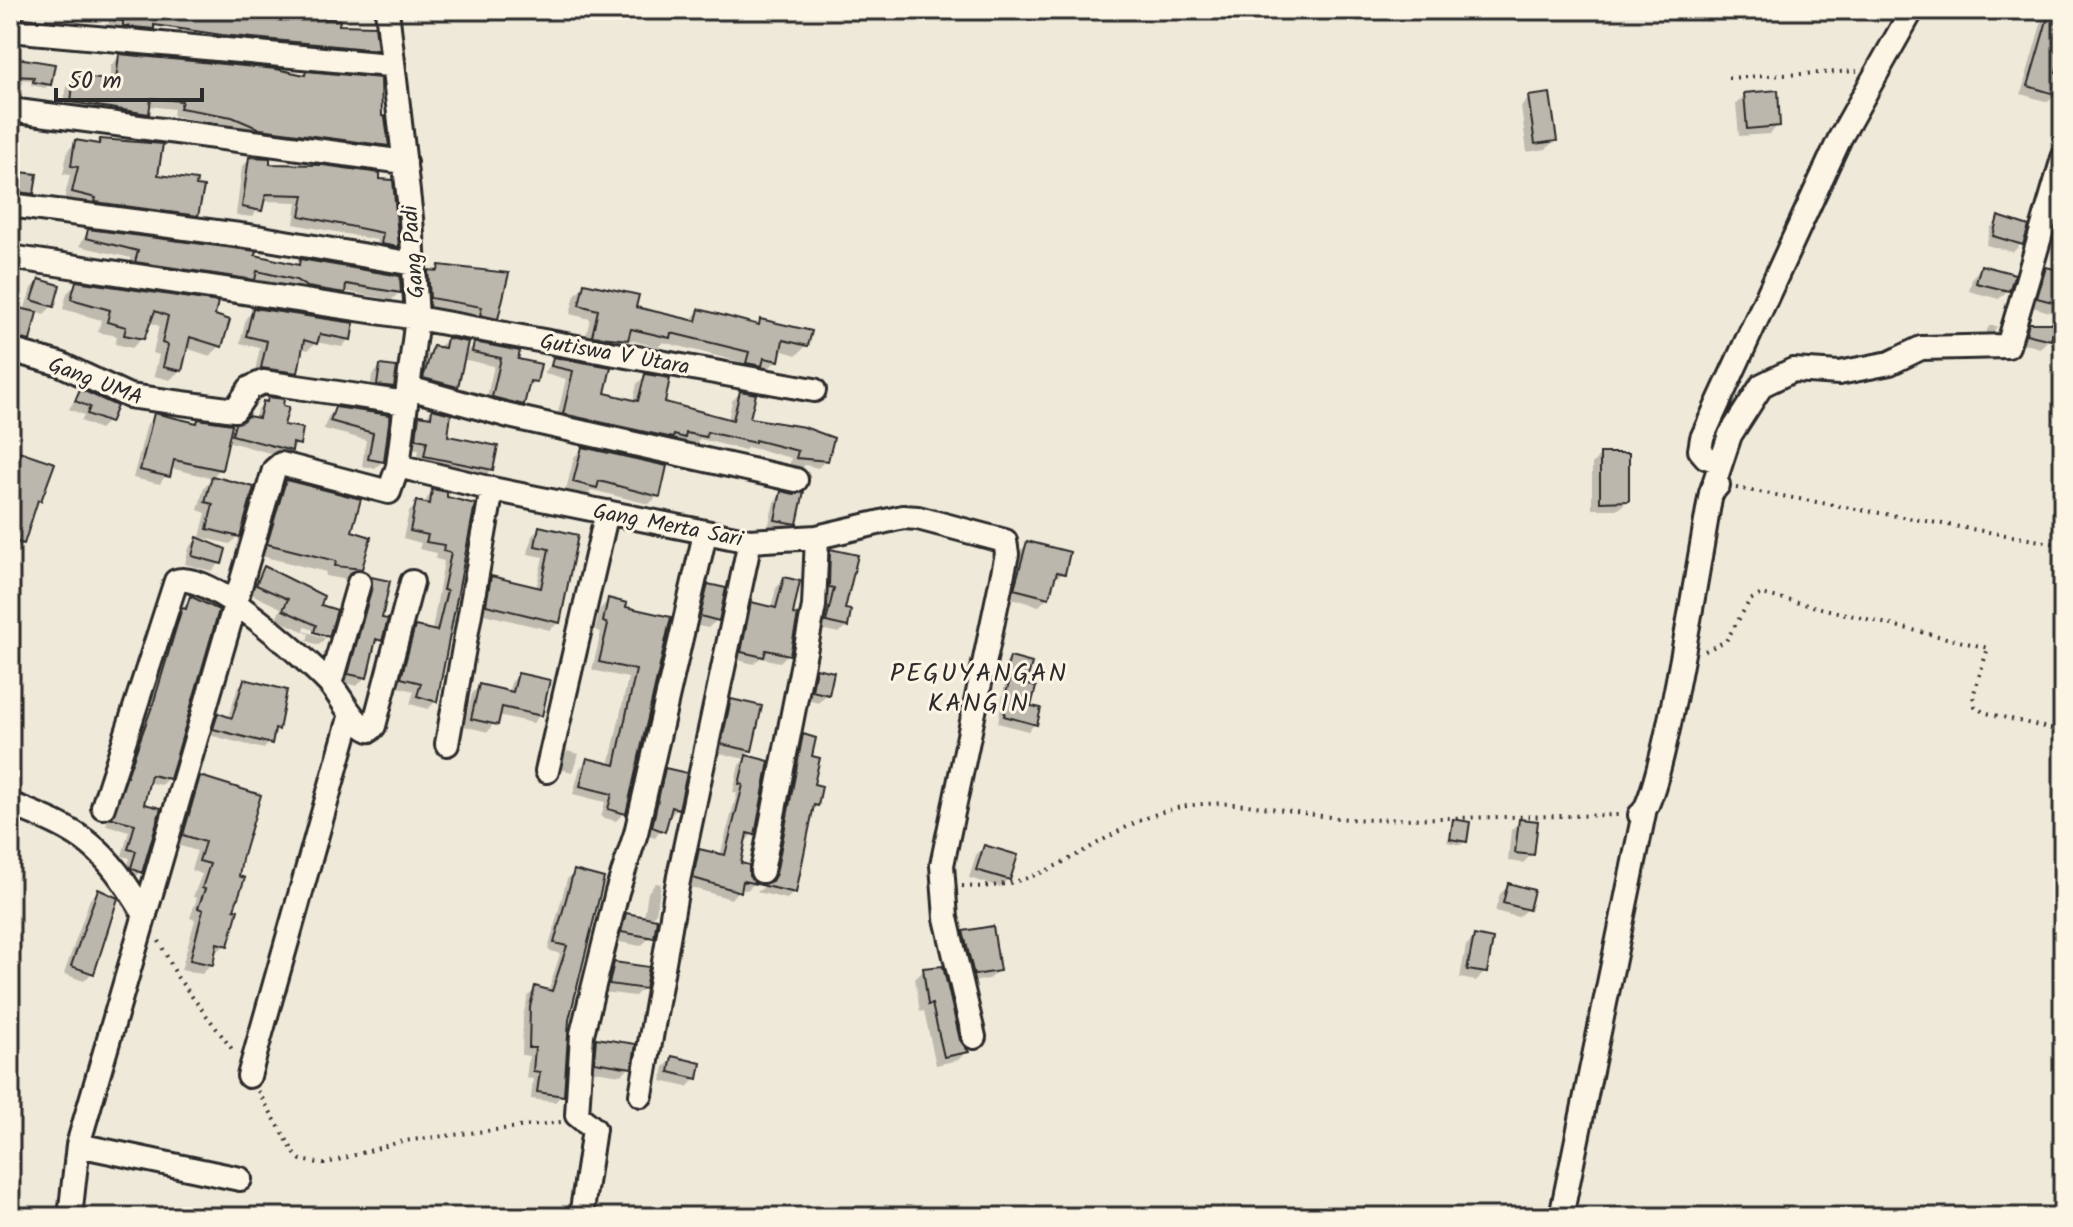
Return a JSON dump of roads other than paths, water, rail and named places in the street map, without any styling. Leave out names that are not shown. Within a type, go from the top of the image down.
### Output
[{"type":"street","name":"Gang Padi","points":[[235,601],[276,466],[281,464],[389,492],[398,466],[417,318],[405,162],[387,10]]},
{"type":"street","points":[[1720,462],[1706,457],[1700,450],[1702,438],[1808,204],[1875,70],[1912,10]]},
{"type":"street","points":[[10,30],[389,65]]},
{"type":"street","points":[[10,110],[405,162]]},
{"type":"street","points":[[1561,1217],[1642,814],[1662,759],[1714,489],[1730,435],[1762,385],[1793,370],[1839,373],[1890,363],[1921,348],[2008,346],[2063,158]]},
{"type":"street","points":[[10,205],[262,238],[414,264]]},
{"type":"street","name":"Gutiswa V Utara","points":[[10,257],[417,318],[814,390]]},
{"type":"street","name":"Gang UMA","points":[[10,350],[60,364],[129,396],[150,401],[235,410],[240,407],[250,388],[263,382],[408,396]]},
{"type":"street","points":[[408,396],[796,480]]},
{"type":"street","name":"Gang Merta Sari","points":[[398,466],[492,489],[750,541],[817,537],[903,517],[918,518],[1005,541],[1007,554],[964,754],[942,880],[946,918],[974,1037]]},
{"type":"street","points":[[447,744],[492,489]]},
{"type":"street","points":[[547,771],[607,512]]},
{"type":"street","points":[[581,1217],[594,1129],[577,1115],[582,1034],[617,892],[636,833],[705,534]]},
{"type":"street","points":[[762,871],[814,606],[817,537]]},
{"type":"street","points":[[641,1095],[678,881],[750,541]]},
{"type":"street","points":[[103,807],[176,581],[189,580],[235,601],[330,684],[364,728],[374,726],[412,582]]},
{"type":"street","points":[[330,684],[359,583]]},
{"type":"street","points":[[70,1217],[78,1145],[235,601]]},
{"type":"street","points":[[249,1076],[351,714]]},
{"type":"street","points":[[10,804],[48,818],[91,842],[115,868],[145,915]]},
{"type":"street","points":[[78,1145],[240,1179]]},
{"type":"district","name":"PEGUYANGAN KANGIN","points":[[979,687]]}]
